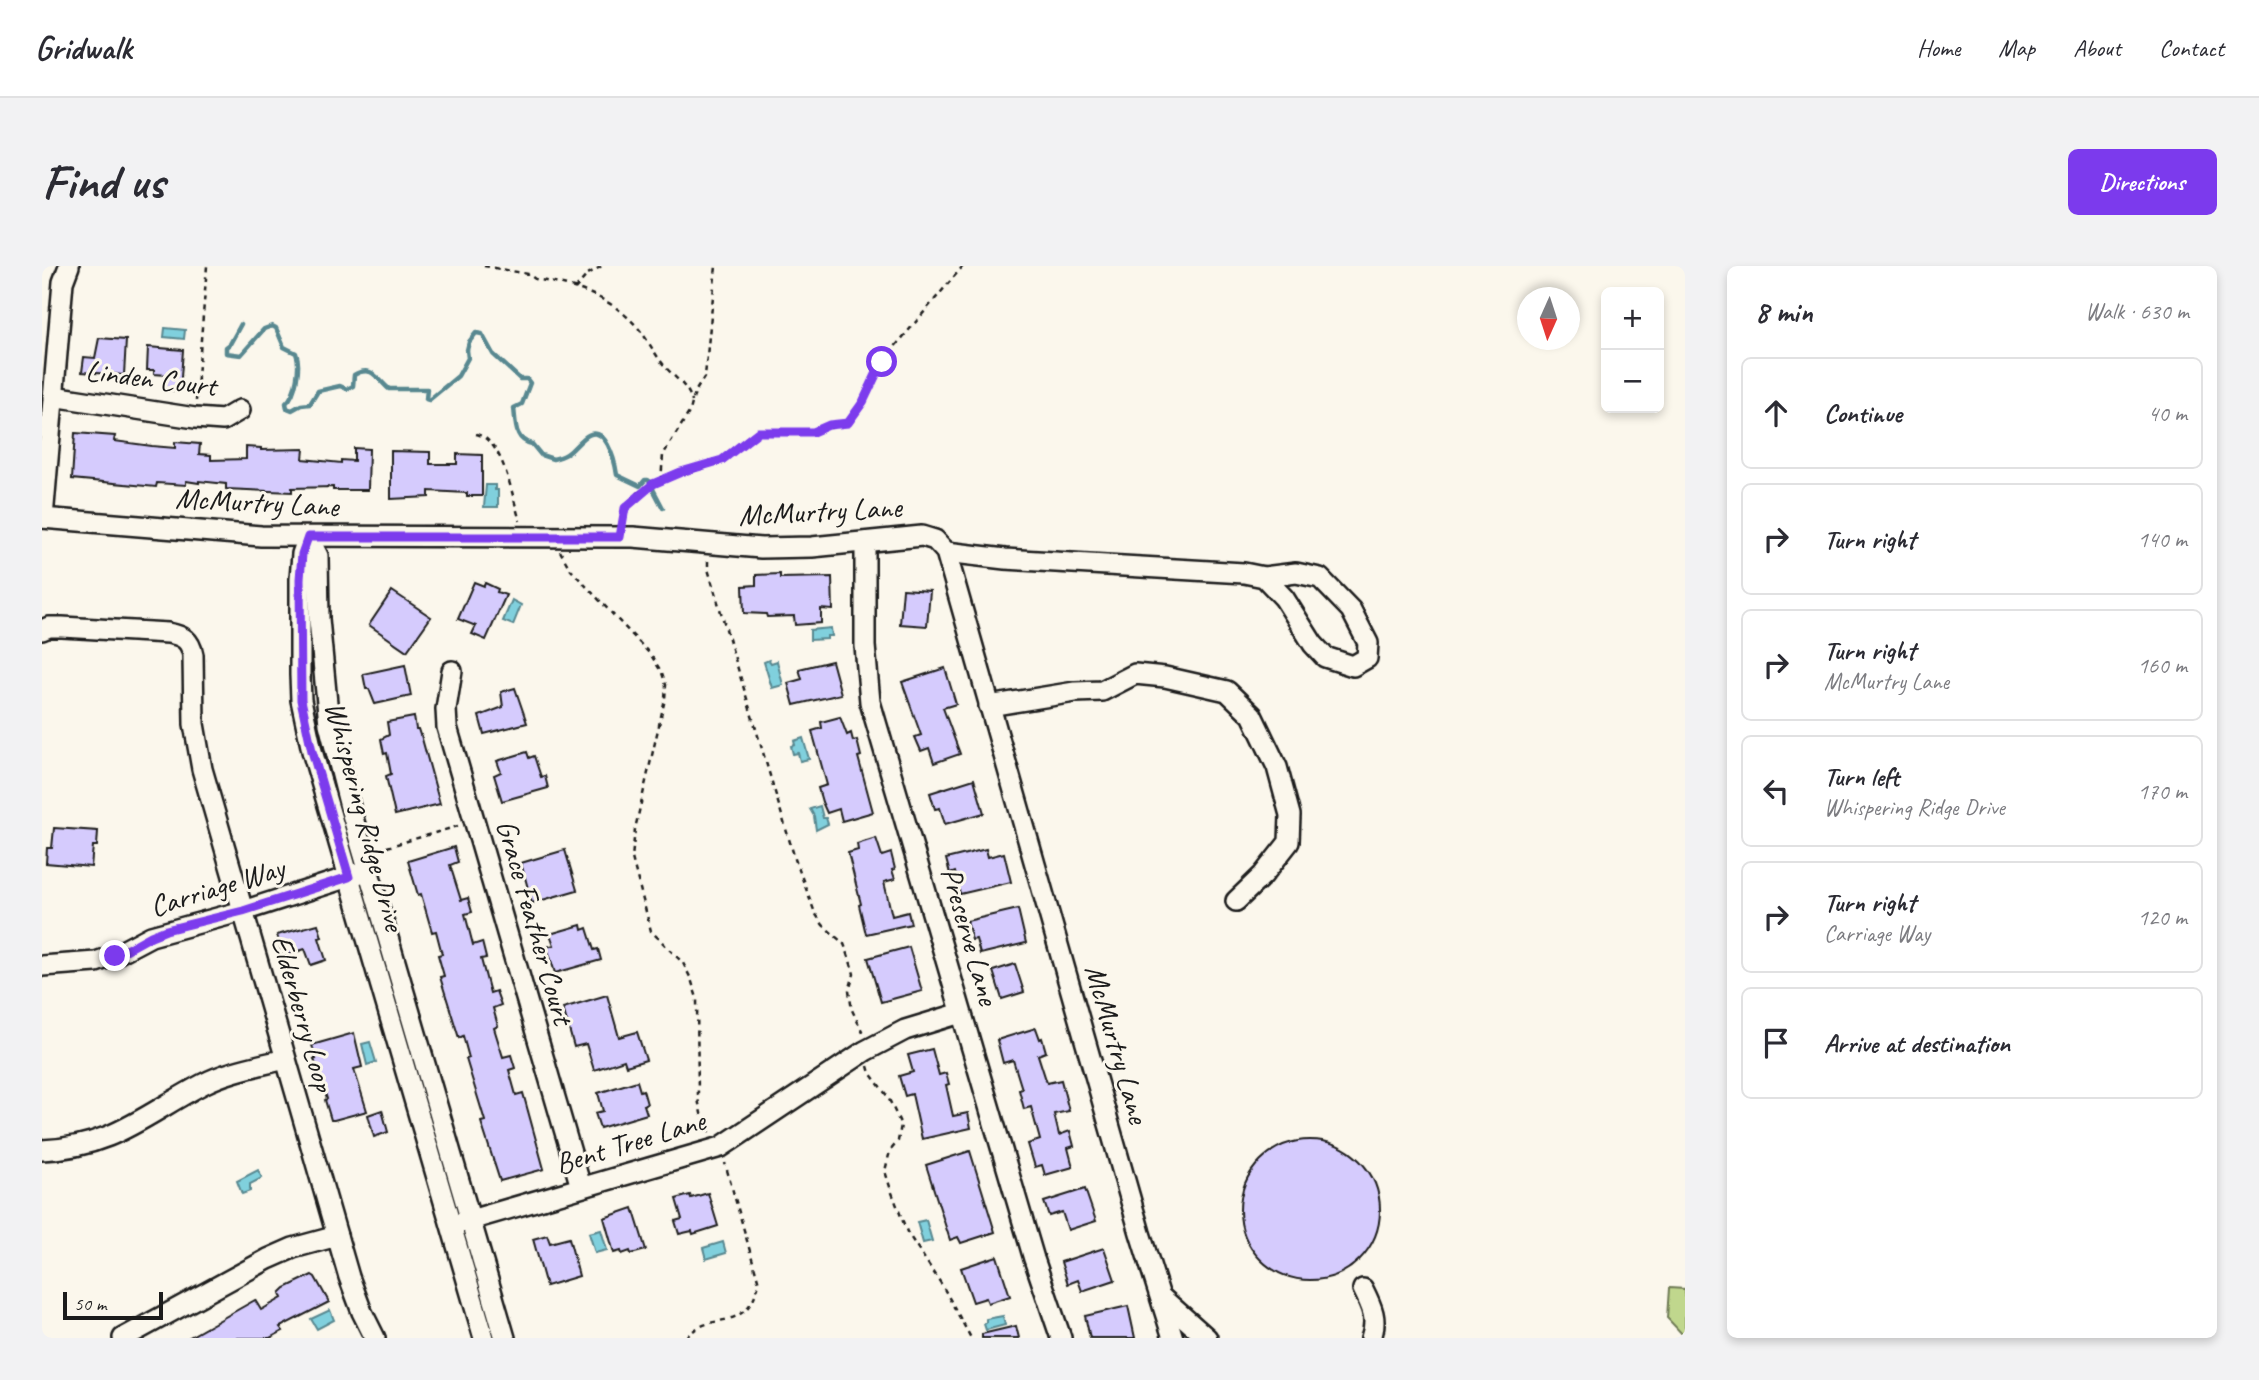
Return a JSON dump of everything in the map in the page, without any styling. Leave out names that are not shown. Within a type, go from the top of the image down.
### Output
[{"type":"street","points":[[43,518],[63,282],[69,266]]},
{"type":"street","name":"Linden Court","points":[[52,396],[195,418],[223,420],[240,410]]},
{"type":"street","name":"McMurtry Lane","points":[[43,518],[234,535],[308,537],[620,537],[761,548],[812,547],[922,536],[935,540],[946,552],[1173,1338]]},
{"type":"street","name":"Whispering Ridge Drive","points":[[308,537],[318,556],[319,619],[329,724],[505,1338]]},
{"type":"street","name":"Whispering Ridge Drive","points":[[308,537],[302,554],[300,579],[301,700],[312,751],[484,1338]]},
{"type":"street","name":"Preserve Lane","points":[[865,542],[865,646],[870,702],[1034,1259],[1061,1338]]},
{"type":"street","points":[[946,552],[1005,559],[1244,573],[1264,577],[1296,573],[1320,578],[1351,610],[1368,643],[1367,658],[1353,666],[1325,657],[1313,644],[1284,598],[1264,577]]},
{"type":"street","name":"Elderberry Loop","points":[[42,630],[62,627],[168,633],[181,635],[191,645],[194,724],[202,769],[337,1236],[362,1312],[375,1338]]},
{"type":"street","name":"Grace Feather Court","points":[[452,671],[446,709],[447,727],[581,1188]]},
{"type":"street","points":[[989,706],[1075,692],[1102,691],[1135,674],[1165,677],[1227,691],[1252,715],[1277,767],[1290,815],[1289,842],[1263,875],[1236,901]]},
{"type":"street","name":"Carriage Way","points":[[42,965],[66,966],[115,956],[151,936],[243,911],[349,877],[367,862]]},
{"type":"street","name":"Bent Tree Lane","points":[[452,1226],[721,1147],[864,1051],[905,1030],[961,1013]]},
{"type":"street","points":[[42,1150],[68,1149],[93,1143],[124,1131],[206,1083],[285,1059]]},
{"type":"street","points":[[123,1338],[268,1259],[293,1248],[337,1236]]},
{"type":"street","points":[[1363,1289],[1375,1316],[1371,1338]]},
{"type":"street","points":[[1160,1297],[1207,1338]]},
{"type":"path","points":[[195,418],[206,266]]},
{"type":"path","points":[[484,266],[528,274],[535,279],[586,290],[608,302],[631,320],[662,363],[690,392],[692,402]]},
{"type":"path","points":[[575,289],[588,274],[602,266]]},
{"type":"path","points":[[661,481],[663,455],[679,431],[705,376],[716,266]]},
{"type":"path","points":[[620,537],[625,508],[645,490],[681,472],[722,460],[758,432],[813,432],[829,425],[848,423],[863,402],[882,362],[963,266]]},
{"type":"path","points":[[476,434],[490,442],[499,453],[527,537]]},
{"type":"path","points":[[558,538],[561,555],[570,569],[651,655],[666,685],[635,829],[632,858],[651,931],[683,963],[698,998],[698,1100],[702,1118],[721,1147],[759,1283],[754,1301],[744,1312],[705,1325],[685,1338]]},
{"type":"path","points":[[707,543],[708,569],[795,859],[815,913],[823,925],[844,944],[848,954],[854,974],[849,992],[865,1037],[864,1051],[870,1073],[888,1097],[901,1125],[898,1141],[890,1151],[885,1171],[891,1190],[907,1232],[943,1285],[971,1338]]},
{"type":"path","points":[[367,862],[474,821]]},
{"type":"green space","points":[[1669,1288],[1685,1289],[1685,1337],[1667,1318]]},
{"type":"water","points":[[165,328],[185,330],[184,339],[164,337]]},
{"type":"water","points":[[486,485],[495,485],[495,490],[498,490],[498,507],[484,507]]},
{"type":"water","points":[[512,600],[521,605],[513,625],[503,621]]},
{"type":"water","points":[[831,628],[832,636],[827,636],[827,639],[810,640],[810,630]]},
{"type":"water","points":[[769,660],[771,663],[777,661],[783,685],[772,688],[764,662]]},
{"type":"water","points":[[803,738],[809,759],[800,761],[798,753],[793,754],[791,746],[795,745],[794,741]]},
{"type":"water","points":[[820,806],[823,818],[826,818],[828,824],[816,830],[810,809]]},
{"type":"water","points":[[370,1042],[376,1062],[367,1065],[362,1044]]},
{"type":"water","points":[[258,1170],[262,1178],[250,1184],[250,1191],[242,1194],[237,1181]]},
{"type":"water","points":[[926,1220],[932,1241],[923,1243],[917,1222]]},
{"type":"water","points":[[601,1230],[607,1250],[595,1253],[589,1233]]},
{"type":"water","points":[[723,1242],[726,1253],[706,1259],[703,1248]]},
{"type":"water","points":[[330,1310],[334,1320],[317,1329],[311,1319]]},
{"type":"water","points":[[1003,1316],[1005,1325],[986,1330],[986,1319]]},
{"type":"building","points":[[99,338],[126,340],[124,375],[82,372],[84,357],[95,358]]},
{"type":"building","points":[[148,347],[183,350],[180,391],[165,390],[167,375],[154,374],[154,370],[147,370]]},
{"type":"building","points":[[75,433],[115,436],[114,441],[152,446],[175,448],[175,442],[200,444],[199,454],[211,455],[211,460],[246,459],[246,447],[261,450],[304,449],[303,459],[341,463],[341,460],[354,461],[354,448],[369,449],[368,490],[333,490],[333,487],[292,488],[292,492],[226,489],[226,484],[199,481],[186,481],[186,485],[157,483],[156,487],[72,479]]},
{"type":"building","points":[[391,451],[430,452],[430,464],[457,464],[457,454],[482,455],[482,496],[429,491],[429,497],[391,499]]},
{"type":"building","points":[[780,574],[780,578],[832,577],[833,610],[821,609],[821,623],[795,625],[794,616],[767,617],[766,614],[744,613],[743,586],[756,585],[756,575]]},
{"type":"building","points":[[474,582],[484,586],[485,583],[506,595],[486,640],[472,634],[476,626],[458,619]]},
{"type":"building","points":[[903,589],[930,591],[927,626],[900,624]]},
{"type":"building","points":[[392,591],[431,617],[407,651],[369,625]]},
{"type":"building","points":[[832,661],[841,694],[794,705],[788,683],[802,679],[799,669]]},
{"type":"building","points":[[405,665],[411,696],[375,704],[369,689],[366,689],[363,674]]},
{"type":"building","points":[[945,668],[956,704],[943,708],[960,754],[934,763],[929,748],[921,751],[915,737],[921,735],[902,682]]},
{"type":"building","points":[[515,688],[527,723],[484,734],[479,716],[503,707],[501,692]]},
{"type":"building","points":[[414,717],[440,804],[395,815],[386,776],[391,774],[381,739],[389,735],[387,722]]},
{"type":"building","points":[[840,717],[847,735],[851,733],[853,741],[857,740],[861,756],[858,757],[873,812],[842,821],[839,809],[827,813],[822,802],[818,788],[827,785],[812,731],[822,728],[821,722]]},
{"type":"building","points":[[527,752],[529,758],[534,756],[548,788],[502,801],[494,775],[501,772],[497,761]]},
{"type":"building","points":[[974,779],[984,813],[945,824],[940,808],[935,809],[930,793]]},
{"type":"building","points":[[54,828],[98,831],[91,867],[46,863],[47,848],[52,848]]},
{"type":"building","points":[[876,838],[882,856],[891,853],[895,869],[892,870],[895,879],[884,882],[892,916],[908,912],[911,924],[866,934],[848,853],[858,850],[857,844]]},
{"type":"building","points":[[454,847],[458,862],[450,865],[461,900],[468,898],[472,912],[465,914],[473,945],[482,942],[486,958],[481,959],[490,993],[496,991],[501,1005],[493,1008],[498,1026],[494,1028],[503,1057],[511,1055],[515,1068],[509,1070],[516,1095],[523,1093],[544,1169],[500,1181],[481,1122],[485,1121],[466,1059],[469,1058],[463,1036],[459,1038],[440,977],[444,976],[438,955],[442,954],[436,931],[432,932],[408,861]]},
{"type":"building","points":[[986,849],[988,857],[1004,853],[1011,882],[960,894],[955,872],[950,874],[946,859]]},
{"type":"building","points":[[565,850],[577,890],[532,903],[521,863]]},
{"type":"building","points":[[1018,909],[1026,943],[980,954],[976,939],[972,940],[967,921]]},
{"type":"building","points":[[318,924],[326,960],[311,965],[305,949],[283,956],[277,935]]},
{"type":"building","points":[[581,925],[582,930],[587,928],[594,950],[598,949],[601,960],[555,973],[547,947],[554,945],[550,934]]},
{"type":"building","points":[[909,947],[922,991],[881,1002],[868,958]]},
{"type":"building","points":[[1015,964],[1024,992],[1002,999],[993,971]]},
{"type":"building","points":[[607,995],[619,1037],[637,1032],[646,1060],[626,1066],[624,1060],[594,1070],[586,1044],[574,1047],[563,1008]]},
{"type":"building","points":[[1036,1028],[1046,1052],[1038,1055],[1047,1083],[1061,1080],[1069,1111],[1054,1114],[1059,1135],[1070,1131],[1074,1146],[1068,1148],[1073,1167],[1045,1175],[1042,1165],[1035,1167],[1028,1144],[1040,1140],[1031,1107],[1024,1109],[1019,1090],[1022,1089],[1013,1060],[1003,1063],[997,1040]]},
{"type":"building","points":[[354,1033],[362,1067],[354,1069],[367,1111],[331,1120],[312,1045]]},
{"type":"building","points":[[932,1049],[939,1075],[946,1073],[953,1116],[968,1113],[971,1128],[922,1139],[912,1094],[905,1096],[899,1076],[913,1072],[908,1055]]},
{"type":"building","points":[[637,1081],[640,1091],[643,1090],[647,1114],[600,1128],[595,1113],[603,1111],[598,1093]]},
{"type":"building","points":[[382,1110],[388,1132],[374,1137],[368,1115]]},
{"type":"building","points":[[1310,1140],[1337,1146],[1359,1161],[1374,1183],[1380,1210],[1374,1237],[1359,1259],[1337,1274],[1310,1280],[1283,1274],[1261,1259],[1246,1237],[1240,1210],[1246,1183],[1261,1161],[1283,1146]]},
{"type":"building","points":[[970,1151],[995,1232],[961,1243],[958,1237],[950,1240],[926,1165]]},
{"type":"building","points":[[1085,1189],[1096,1221],[1068,1230],[1062,1212],[1049,1216],[1044,1202]]},
{"type":"building","points":[[708,1193],[718,1226],[693,1234],[692,1231],[679,1234],[675,1221],[682,1219],[676,1199]]},
{"type":"building","points":[[633,1208],[646,1250],[631,1254],[630,1251],[614,1253],[604,1218]]},
{"type":"building","points":[[547,1235],[550,1243],[569,1238],[579,1276],[546,1286],[533,1239]]},
{"type":"building","points":[[1104,1248],[1115,1280],[1082,1291],[1078,1280],[1068,1284],[1061,1262]]},
{"type":"building","points":[[997,1256],[1010,1296],[988,1303],[986,1298],[973,1302],[961,1268]]},
{"type":"building","points":[[312,1275],[329,1302],[280,1327],[283,1331],[270,1338],[188,1338],[255,1300],[261,1310],[282,1298],[280,1293],[285,1288]]},
{"type":"building","points":[[1128,1306],[1135,1338],[1090,1338],[1085,1316]]},
{"type":"building","points":[[1016,1326],[1019,1338],[982,1338],[982,1334]]},
{"type":"waterway","points":[[241,324],[226,347],[226,353],[241,355],[264,329],[272,326],[276,328],[284,347],[296,353],[297,380],[286,403],[287,408],[292,410],[310,404],[318,391],[340,386],[347,389],[353,386],[354,375],[365,371],[374,374],[389,389],[427,389],[426,399],[429,400],[458,376],[468,358],[469,342],[476,333],[482,334],[493,354],[520,379],[527,379],[530,383],[522,404],[514,408],[517,430],[522,439],[532,444],[541,455],[553,459],[567,453],[591,434],[598,434],[608,444],[617,475],[640,486],[648,480],[653,484],[663,508]]},
{"type":"route","points":[[115,956],[166,930],[243,911],[349,877],[312,751],[301,700],[300,579],[302,554],[308,537],[620,537],[625,508],[653,484],[681,472],[722,460],[758,432],[813,432],[829,425],[848,423],[863,402],[882,362]]}]
